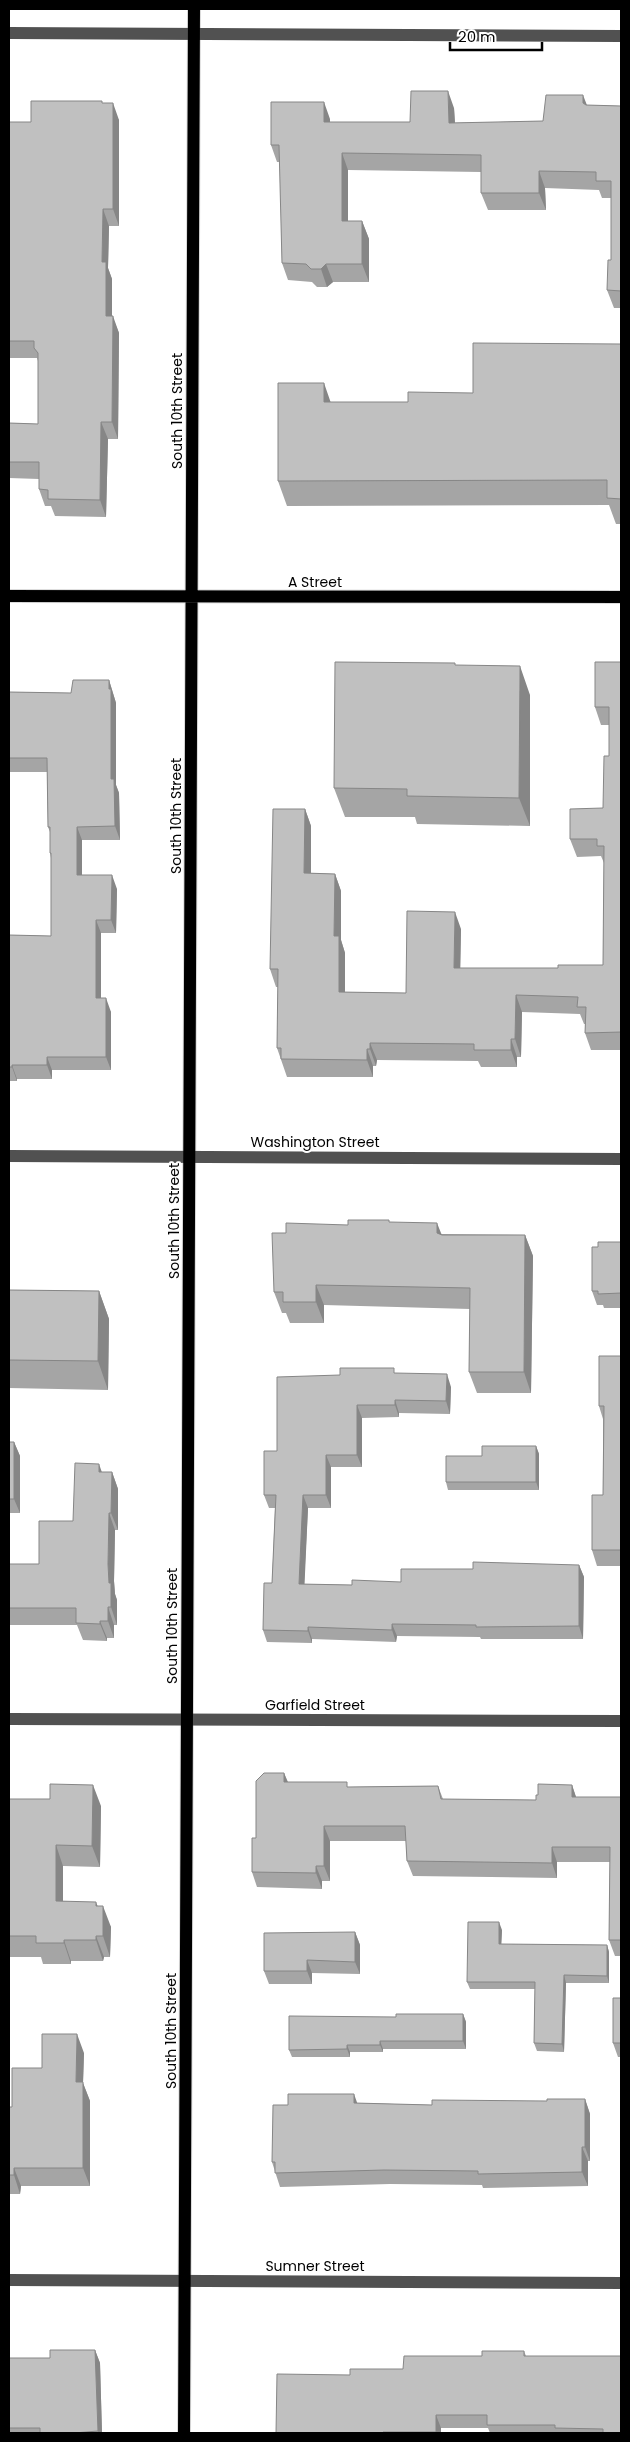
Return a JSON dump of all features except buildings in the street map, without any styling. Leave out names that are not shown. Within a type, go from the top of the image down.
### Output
[{"type":"main road","name":"South 10th Street","points":[[184,2433],[194,9]]},
{"type":"main road","name":"A Street","points":[[9,596],[621,597]]},
{"type":"street","points":[[9,33],[621,36]]},
{"type":"street","name":"Washington Street","points":[[9,1156],[621,1159]]},
{"type":"street","name":"Garfield Street","points":[[9,1719],[621,1721]]},
{"type":"street","name":"Sumner Street","points":[[9,2280],[621,2283]]}]
